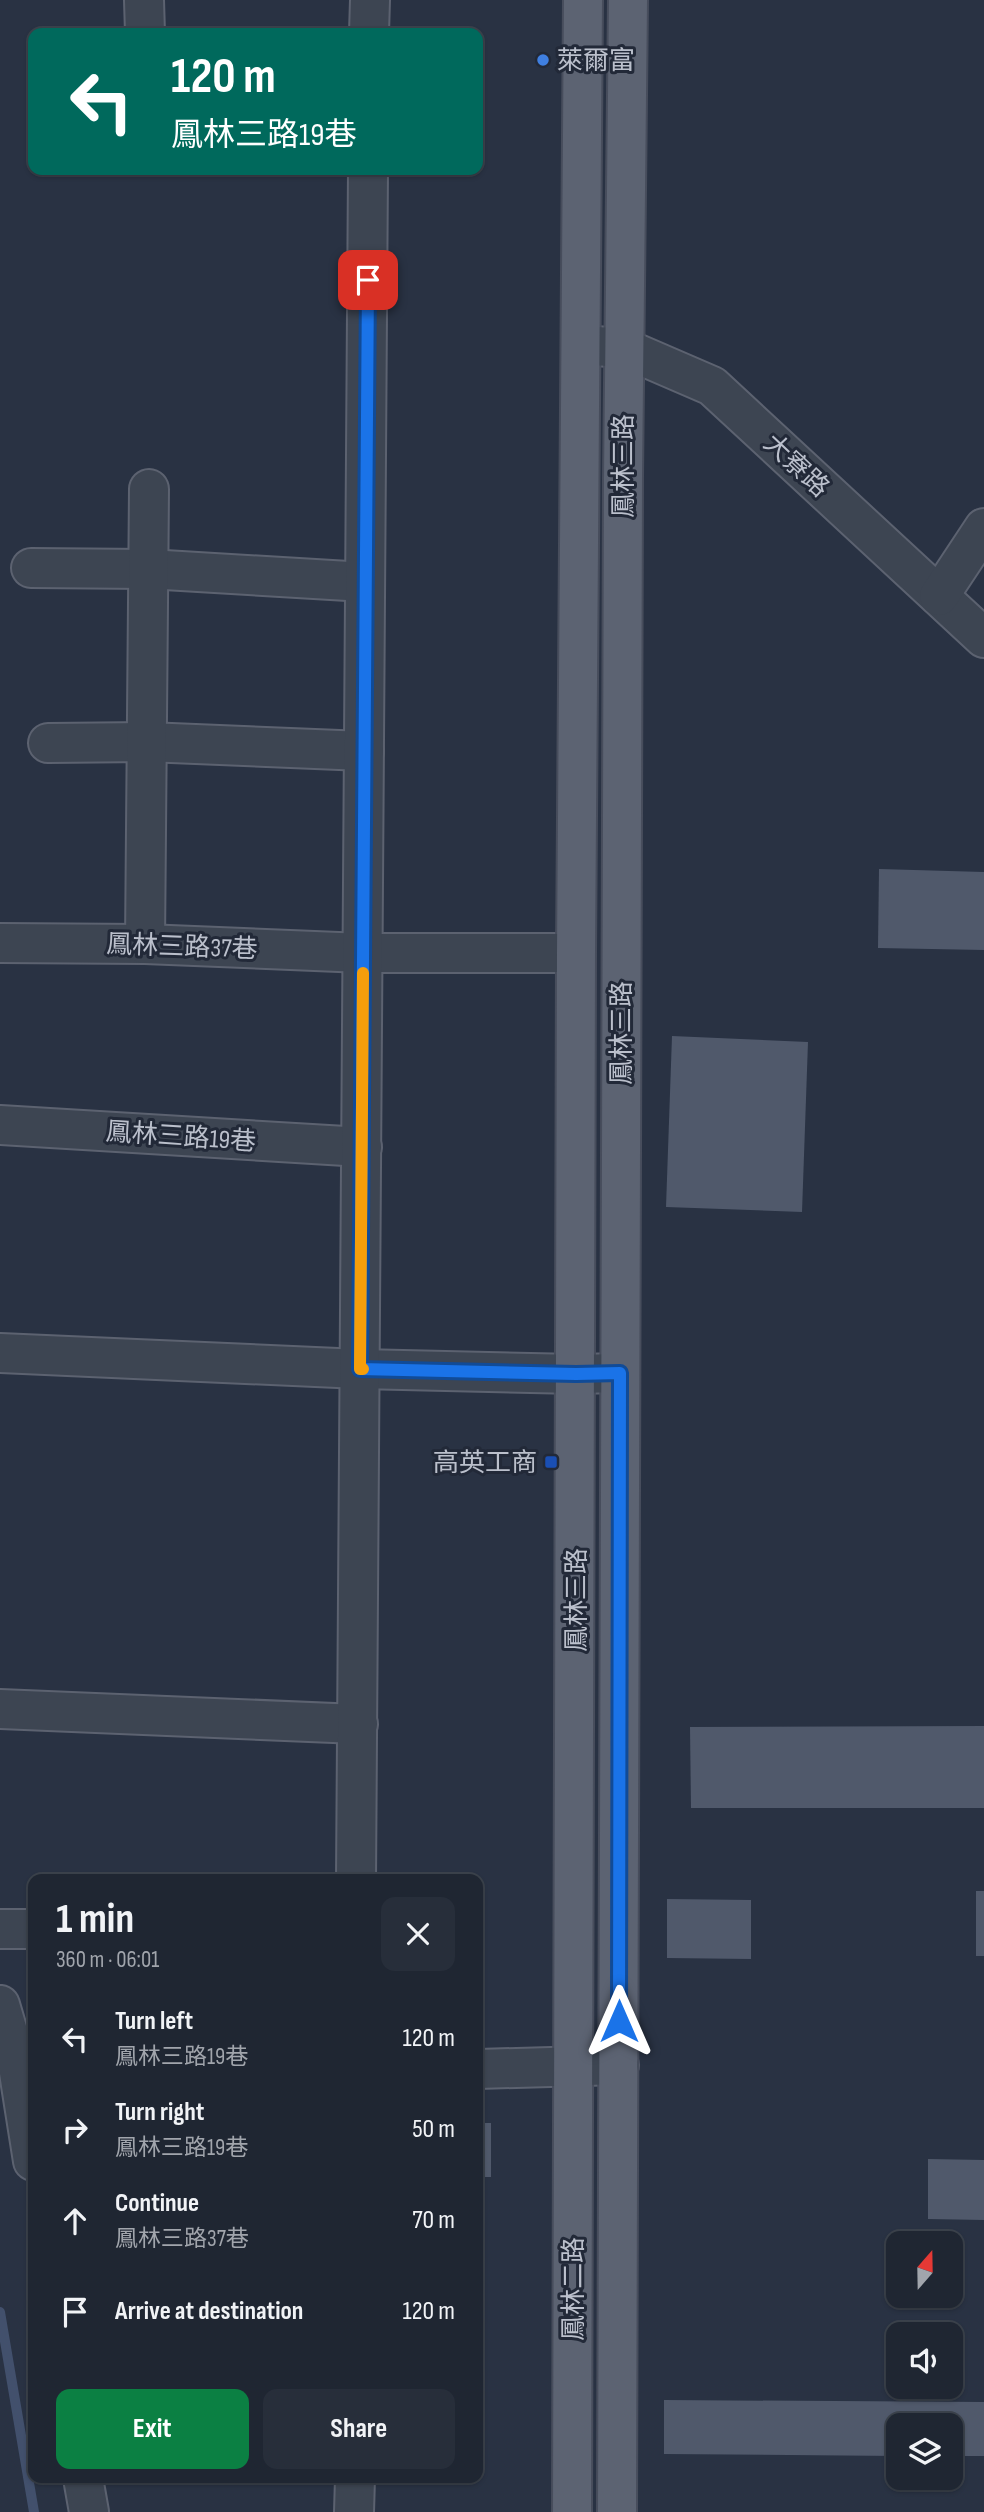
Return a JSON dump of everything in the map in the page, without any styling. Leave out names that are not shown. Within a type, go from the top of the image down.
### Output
[{"type":"main road","name":"鳳林三路","points":[[574,2065],[576,953],[583,0]]},
{"type":"main road","name":"鳳林三路","points":[[619,2066],[624,348],[628,0]]},
{"type":"main road","name":"鳳林二路","points":[[572,2512],[574,2065]]},
{"type":"main road","name":"鳳林二路","points":[[617,2512],[619,2066]]},
{"type":"street","points":[[145,0],[145,28]]},
{"type":"street","points":[[369,28],[370,0]]},
{"type":"street","points":[[356,1874],[368,175]]},
{"type":"street","name":"大寮路","points":[[581,345],[624,348],[712,386],[984,638]]},
{"type":"street","points":[[145,944],[149,489]]},
{"type":"street","points":[[939,596],[984,528]]},
{"type":"street","points":[[31,568],[148,569],[365,582]]},
{"type":"street","points":[[48,743],[147,741],[364,751]]},
{"type":"street","name":"鳳林三路37巷","points":[[0,943],[145,944],[363,953],[576,953]]},
{"type":"street","name":"鳳林三路19巷","points":[[0,1125],[362,1147]]},
{"type":"street","points":[[0,1353],[360,1369],[620,1373]]},
{"type":"street","points":[[0,1709],[358,1724]]},
{"type":"street","points":[[0,1930],[28,1929]]},
{"type":"street","points":[[0,2005],[17,2066],[28,2131]]},
{"type":"street","points":[[483,2069],[619,2066]]},
{"type":"street","points":[[84,2483],[89,2512]]},
{"type":"street","points":[[354,2512],[355,2483]]},
{"type":"building","points":[[879,869],[984,872],[984,950],[878,948]]},
{"type":"building","points":[[672,1036],[808,1042],[802,1212],[666,1207]]},
{"type":"building","points":[[984,1726],[984,1808],[691,1808],[690,1727]]},
{"type":"building","points":[[976,1891],[984,1891],[984,1956],[976,1956]]},
{"type":"building","points":[[667,1899],[751,1900],[751,1959],[667,1958]]},
{"type":"building","points":[[483,2123],[491,2123],[491,2177],[483,2177]]},
{"type":"building","points":[[928,2159],[984,2160],[984,2220],[928,2219]]},
{"type":"building","points":[[664,2400],[984,2402],[984,2456],[963,2456],[963,2413],[886,2413],[886,2456],[664,2454]]},
{"type":"waterway","points":[[0,2312],[28,2477]]},
{"type":"waterway","points":[[29,2483],[34,2512]]},
{"type":"slow traffic","points":[[363,973],[360,1369],[363,1369]]},
{"type":"place","name":"萊爾富","points":[[543,60]]},
{"type":"place","name":"高英工商","points":[[551,1462]]},
{"type":"route","points":[[368,280],[360,1369],[620,1373],[619,2021]]}]
